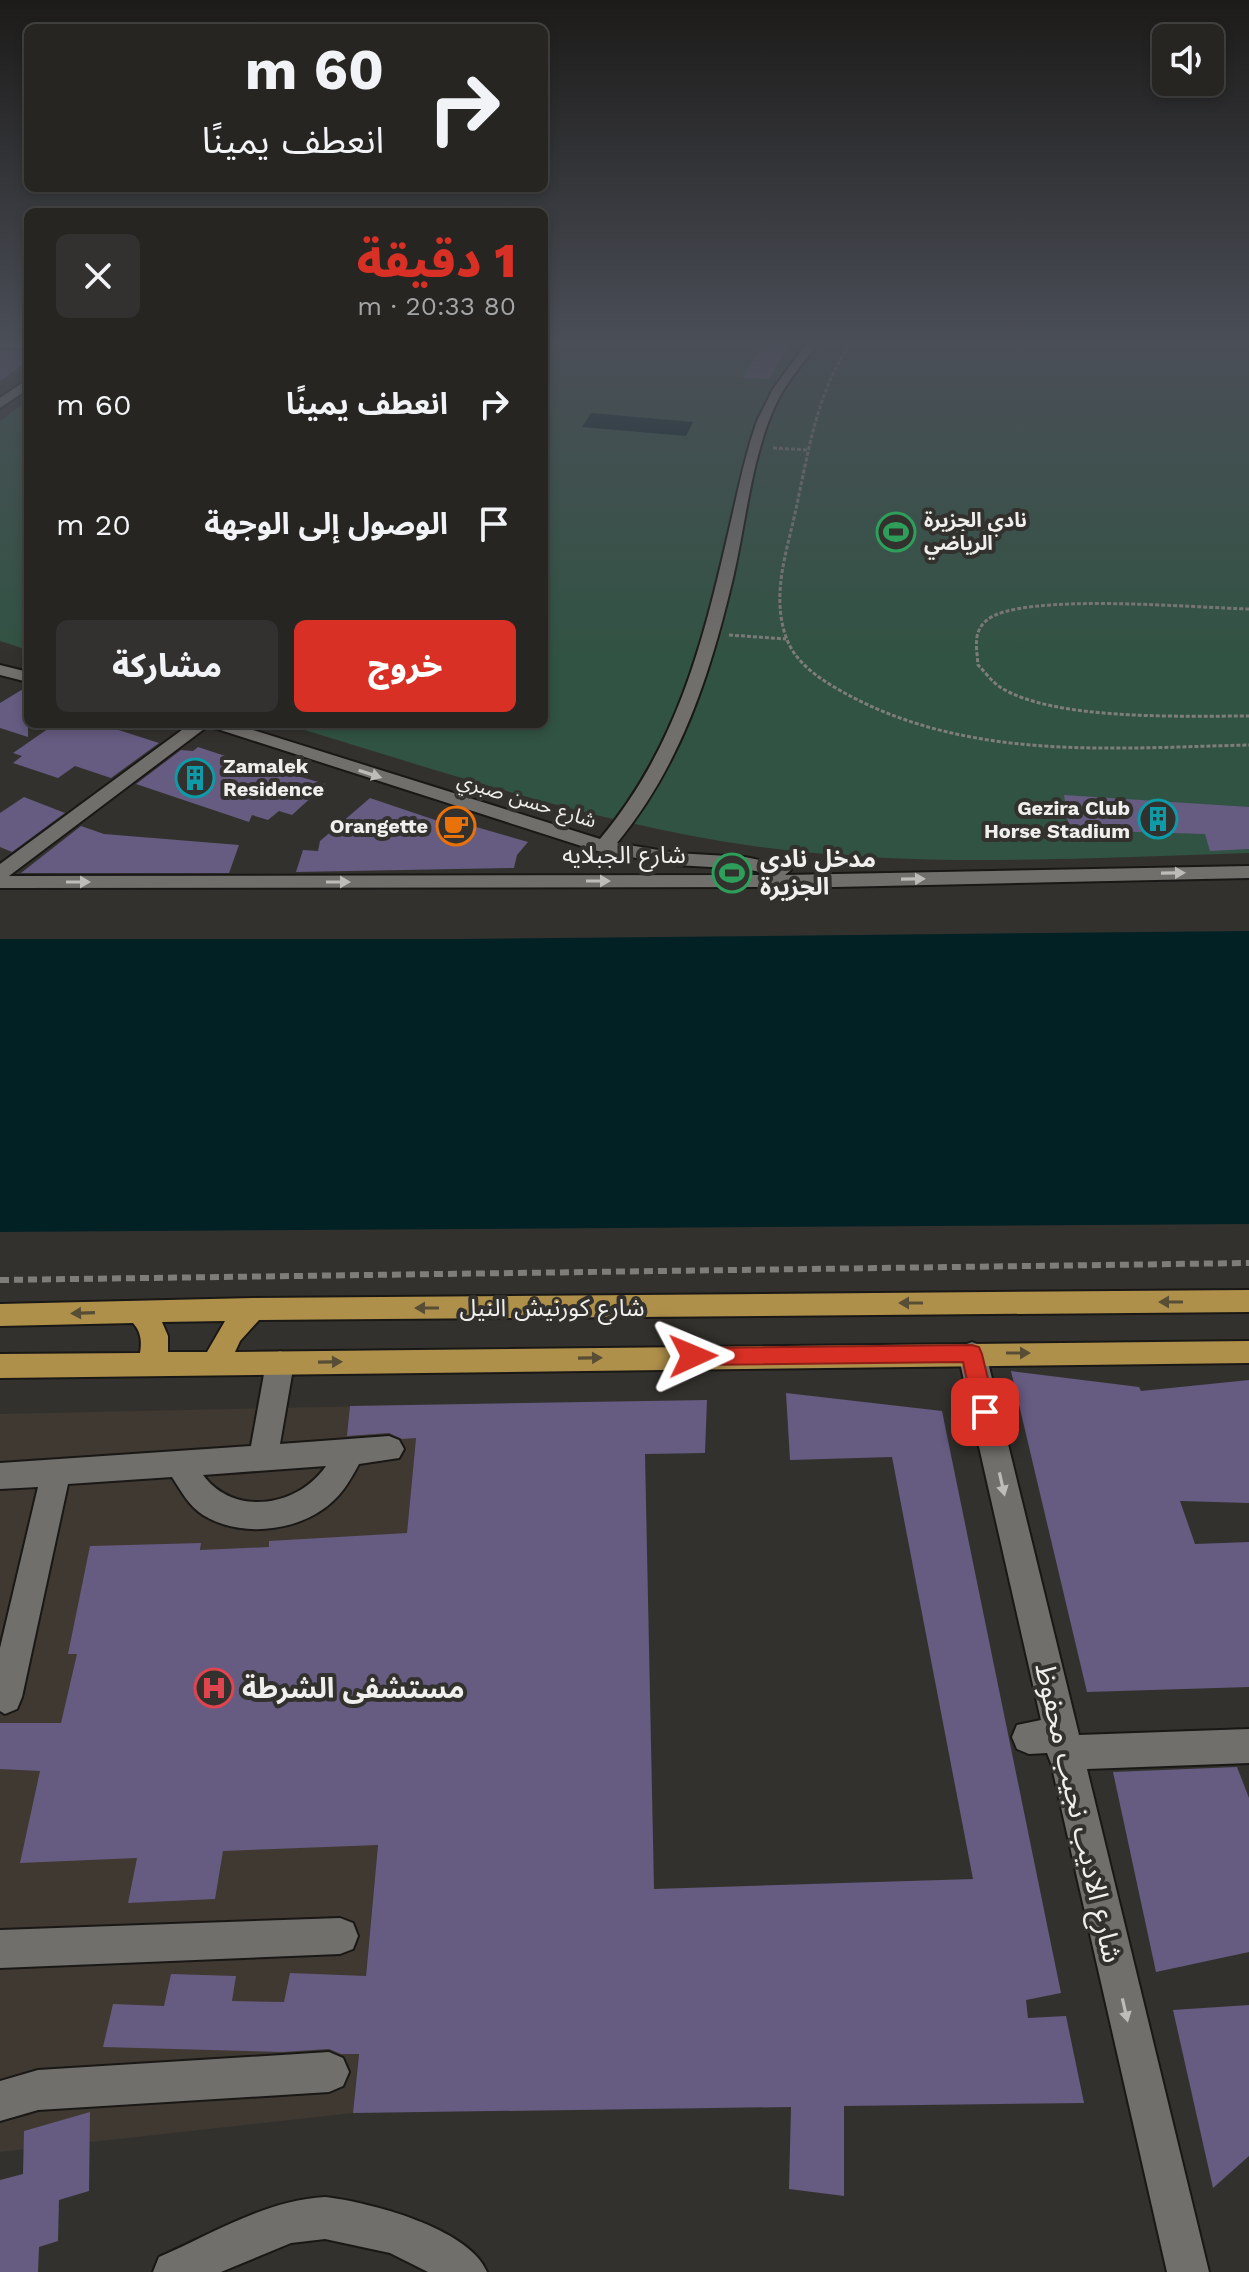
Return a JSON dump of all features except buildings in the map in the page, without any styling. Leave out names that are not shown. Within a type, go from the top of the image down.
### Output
[{"type":"main road","name":"شارع كورنيش النيل","points":[[0,1315],[253,1309],[1249,1301]]},
{"type":"main road","points":[[216,1364],[229,1334],[253,1309]]},
{"type":"main road","points":[[139,1311],[150,1322],[155,1335],[156,1350],[151,1366]]},
{"type":"main road","name":"شارع كورنيش النيل","points":[[0,1366],[1249,1352]]},
{"type":"street","points":[[604,847],[620,829],[673,746],[691,706],[712,634],[756,447]]},
{"type":"street","points":[[0,670],[24,676]]},
{"type":"street","points":[[0,873],[196,728]]},
{"type":"street","name":"شارع حسن صبري","points":[[229,728],[604,847],[676,859],[745,863],[835,881]]},
{"type":"street","name":"شارع الجبلايه","points":[[0,882],[835,881],[1249,872]]},
{"type":"street","name":"شارع الاديب نجيب محفوظ","points":[[972,1354],[1051,1742],[1188,2272]]},
{"type":"street","points":[[263,1459],[280,1363]]},
{"type":"street","points":[[0,1476],[389,1449]]},
{"type":"street","points":[[180,1464],[200,1495],[214,1506],[231,1513],[261,1516],[292,1510],[311,1500],[328,1487],[350,1452]]},
{"type":"street","points":[[5,1697],[56,1473]]},
{"type":"street","points":[[1051,1742],[1249,1746]]},
{"type":"street","points":[[0,1949],[340,1936]]},
{"type":"street","points":[[0,2101],[38,2090],[329,2072]]},
{"type":"street","points":[[174,2272],[231,2260],[306,2219],[352,2222],[422,2244],[466,2272]]},
{"type":"path","points":[[756,447],[809,450]]},
{"type":"path","points":[[810,447],[781,577],[779,606],[786,639],[800,660],[822,680],[852,699],[929,730],[974,741],[1068,747],[1249,745]]},
{"type":"path","points":[[1249,609],[1044,603],[1011,608],[991,616],[979,627],[974,644],[976,660],[987,677],[1004,690],[1031,702],[1104,712],[1249,716]]},
{"type":"path","points":[[712,634],[786,639]]},
{"type":"path","points":[[0,1280],[306,1272],[568,1272],[1249,1263]]},
{"type":"shaded area","points":[[419,1405],[353,2113],[0,2152],[0,1414]]},
{"type":"green space","points":[[0,447],[24,447],[24,649],[0,641]]},
{"type":"green space","name":"نادي الجزيرة الرياضي","points":[[548,447],[1249,447],[1249,853],[939,860],[815,853],[753,846],[634,824],[459,777],[298,728],[548,728]]},
{"type":"water","points":[[1249,931],[1249,1224],[0,1232],[0,939],[459,939]]},
{"type":"place","name":"نادي الجزيرة الرياضي","points":[[896,532]]},
{"type":"place","name":"Zamalek Residence","points":[[195,778]]},
{"type":"place","name":"Gezira Club Horse Stadium","points":[[1158,819]]},
{"type":"place","name":"Orangette","points":[[456,826]]},
{"type":"place","name":"مدخل نادى الجزيرة","points":[[732,873]]},
{"type":"place","name":"مستشفى الشرطة","points":[[214,1688]]},
{"type":"route","points":[[693,1356],[972,1354],[985,1412]]}]
